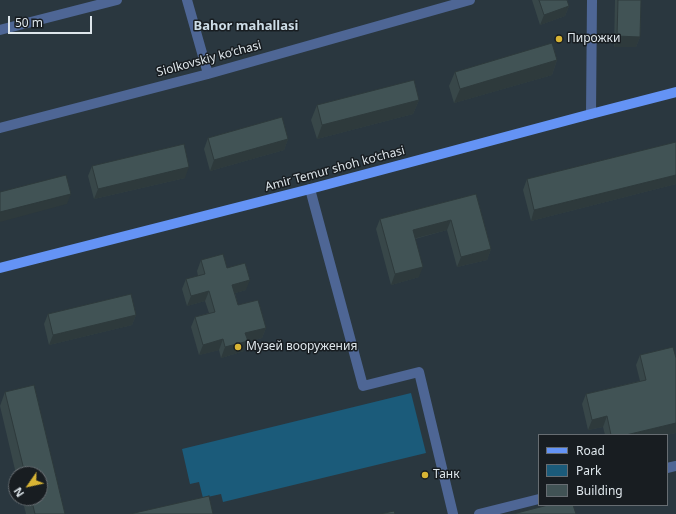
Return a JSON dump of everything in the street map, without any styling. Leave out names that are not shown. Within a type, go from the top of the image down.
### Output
[{"type":"main road","name":"Amir Temur shoh ko‘chasi","points":[[0,268],[310,189],[676,92]]},
{"type":"street","points":[[0,30],[117,0]]},
{"type":"street","points":[[187,0],[208,74]]},
{"type":"street","name":"Siolkovskiy ko‘chasi","points":[[0,128],[208,74],[470,0]]},
{"type":"street","points":[[591,114],[592,0]]},
{"type":"street","points":[[310,189],[363,386],[419,372],[453,514]]},
{"type":"street","points":[[479,514],[538,499]]},
{"type":"green space","points":[[411,393],[426,453],[223,502],[221,494],[203,498],[199,482],[190,484],[182,449]]},
{"type":"building","points":[[539,0],[567,0],[569,6],[544,15]]},
{"type":"building","points":[[618,0],[641,0],[640,37],[617,36]]},
{"type":"building","points":[[552,43],[557,60],[460,89],[455,72]]},
{"type":"building","points":[[414,80],[419,100],[322,125],[317,105]]},
{"type":"building","points":[[282,117],[288,139],[214,160],[208,138]]},
{"type":"building","points":[[676,142],[676,175],[534,210],[527,179]]},
{"type":"building","points":[[184,144],[189,167],[98,189],[92,166]]},
{"type":"building","points":[[66,175],[71,194],[0,212],[0,192]]},
{"type":"building","points":[[476,194],[491,249],[461,257],[451,220],[413,230],[423,267],[395,274],[380,219]]},
{"type":"building","points":[[223,254],[227,268],[245,263],[250,280],[232,285],[238,305],[258,300],[266,328],[245,333],[248,341],[225,347],[223,339],[203,345],[195,317],[215,312],[209,291],[191,296],[186,279],[205,274],[201,260]]},
{"type":"building","points":[[131,294],[136,315],[53,335],[48,314]]},
{"type":"building","points":[[673,347],[676,358],[676,423],[630,434],[611,434],[607,416],[592,420],[586,394],[646,380],[640,355]]},
{"type":"building","points":[[34,385],[65,514],[35,514],[33,506],[48,506],[48,466],[23,466],[5,392]]},
{"type":"building","points":[[209,496],[213,514],[130,514]]},
{"type":"building","points":[[544,506],[573,506],[576,514],[513,514]]},
{"type":"building","points":[[394,511],[395,514],[380,514]]},
{"type":"place","name":"Пирожки","points":[[559,39]]},
{"type":"place","name":"Музей вооружения","points":[[238,347]]},
{"type":"place","name":"Танк","points":[[425,475]]},
{"type":"district","name":"Bahor mahallasi","points":[[246,26]]}]
